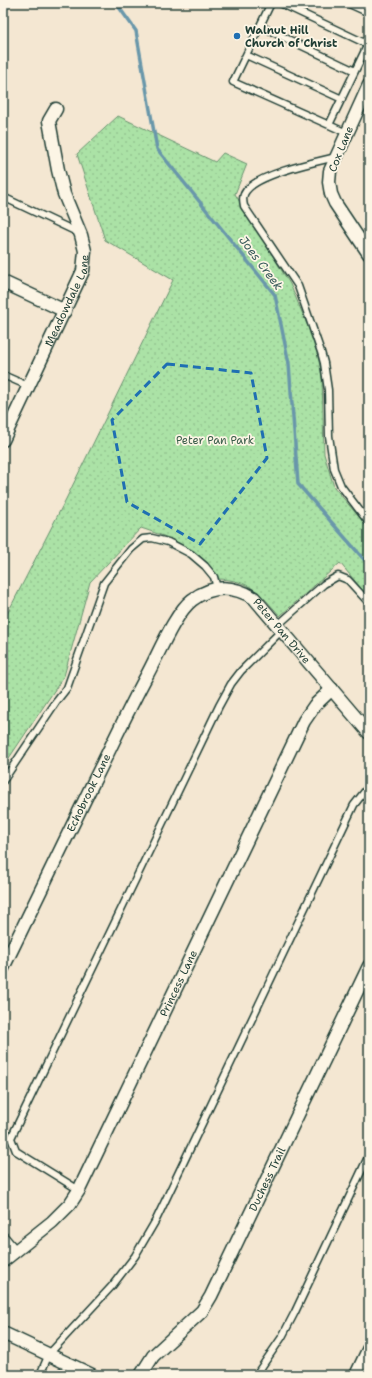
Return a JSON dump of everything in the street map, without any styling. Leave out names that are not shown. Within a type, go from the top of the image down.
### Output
[{"type":"street","name":"Cox Lane","points":[[368,251],[335,203],[331,194],[329,182],[330,171],[369,85]]},
{"type":"street","name":"Meadowdale Lane","points":[[3,440],[83,271],[85,251],[82,235],[64,194],[49,121],[56,109]]},
{"type":"street","points":[[3,282],[64,311]]},
{"type":"street","name":"Peter Pan Drive","points":[[176,620],[191,601],[204,592],[217,588],[237,590],[254,598],[369,733]]},
{"type":"street","name":"Echobrook Lane","points":[[3,968],[139,690],[176,620]]},
{"type":"street","name":"Princess Lane","points":[[3,1261],[52,1222],[70,1204],[79,1190],[304,722],[315,705],[332,689]]},
{"type":"street","name":"Duchess Trail","points":[[140,1375],[153,1356],[202,1311],[211,1296],[369,966]]},
{"type":"street","points":[[3,1239],[14,1252]]},
{"type":"street","points":[[3,1333],[92,1375]]},
{"type":"street","points":[[356,1375],[369,1348]]},
{"type":"lane","points":[[271,3],[233,82],[346,134]]},
{"type":"lane","points":[[280,3],[369,44],[329,126]]},
{"type":"lane","points":[[347,3],[369,13]]},
{"type":"lane","points":[[260,26],[355,71]]},
{"type":"lane","points":[[246,55],[342,99]]},
{"type":"lane","points":[[336,157],[300,166],[268,177],[254,184],[246,191],[243,198],[244,206],[298,286],[319,344],[324,363],[328,390],[329,436],[334,469],[341,486],[369,523]]},
{"type":"lane","points":[[3,197],[82,235]]},
{"type":"lane","points":[[3,374],[28,386]]},
{"type":"lane","points":[[3,781],[66,688],[104,583],[131,549],[143,539],[152,538],[168,542],[191,554],[206,566],[214,577],[217,588]]},
{"type":"lane","points":[[79,1190],[16,1151],[11,1138],[219,706],[231,684],[241,671],[280,628],[324,584],[338,576],[348,580],[369,603]]},
{"type":"lane","points":[[40,1375],[49,1354],[112,1286],[135,1256],[156,1220],[354,805],[369,786]]},
{"type":"lane","points":[[256,1375],[282,1337],[295,1312],[369,1155]]},
{"type":"highlighted area","points":[[167,364],[251,373],[267,458],[200,544],[127,502],[112,420]]},
{"type":"green space","name":"Peter Pan Park","points":[[118,116],[215,162],[223,153],[247,164],[235,194],[290,284],[307,324],[318,356],[322,377],[324,454],[334,487],[369,529],[369,598],[340,563],[280,616],[254,589],[238,582],[218,579],[207,563],[192,550],[167,537],[141,528],[90,582],[64,676],[3,767],[3,622],[66,499],[173,280],[105,240],[77,154]]},
{"type":"waterway","name":"Joes Creek","points":[[116,3],[136,31],[157,149],[275,295],[289,364],[298,484],[369,565]]},
{"type":"place","name":"Walnut Hill Church of Christ","points":[[237,36]]}]
